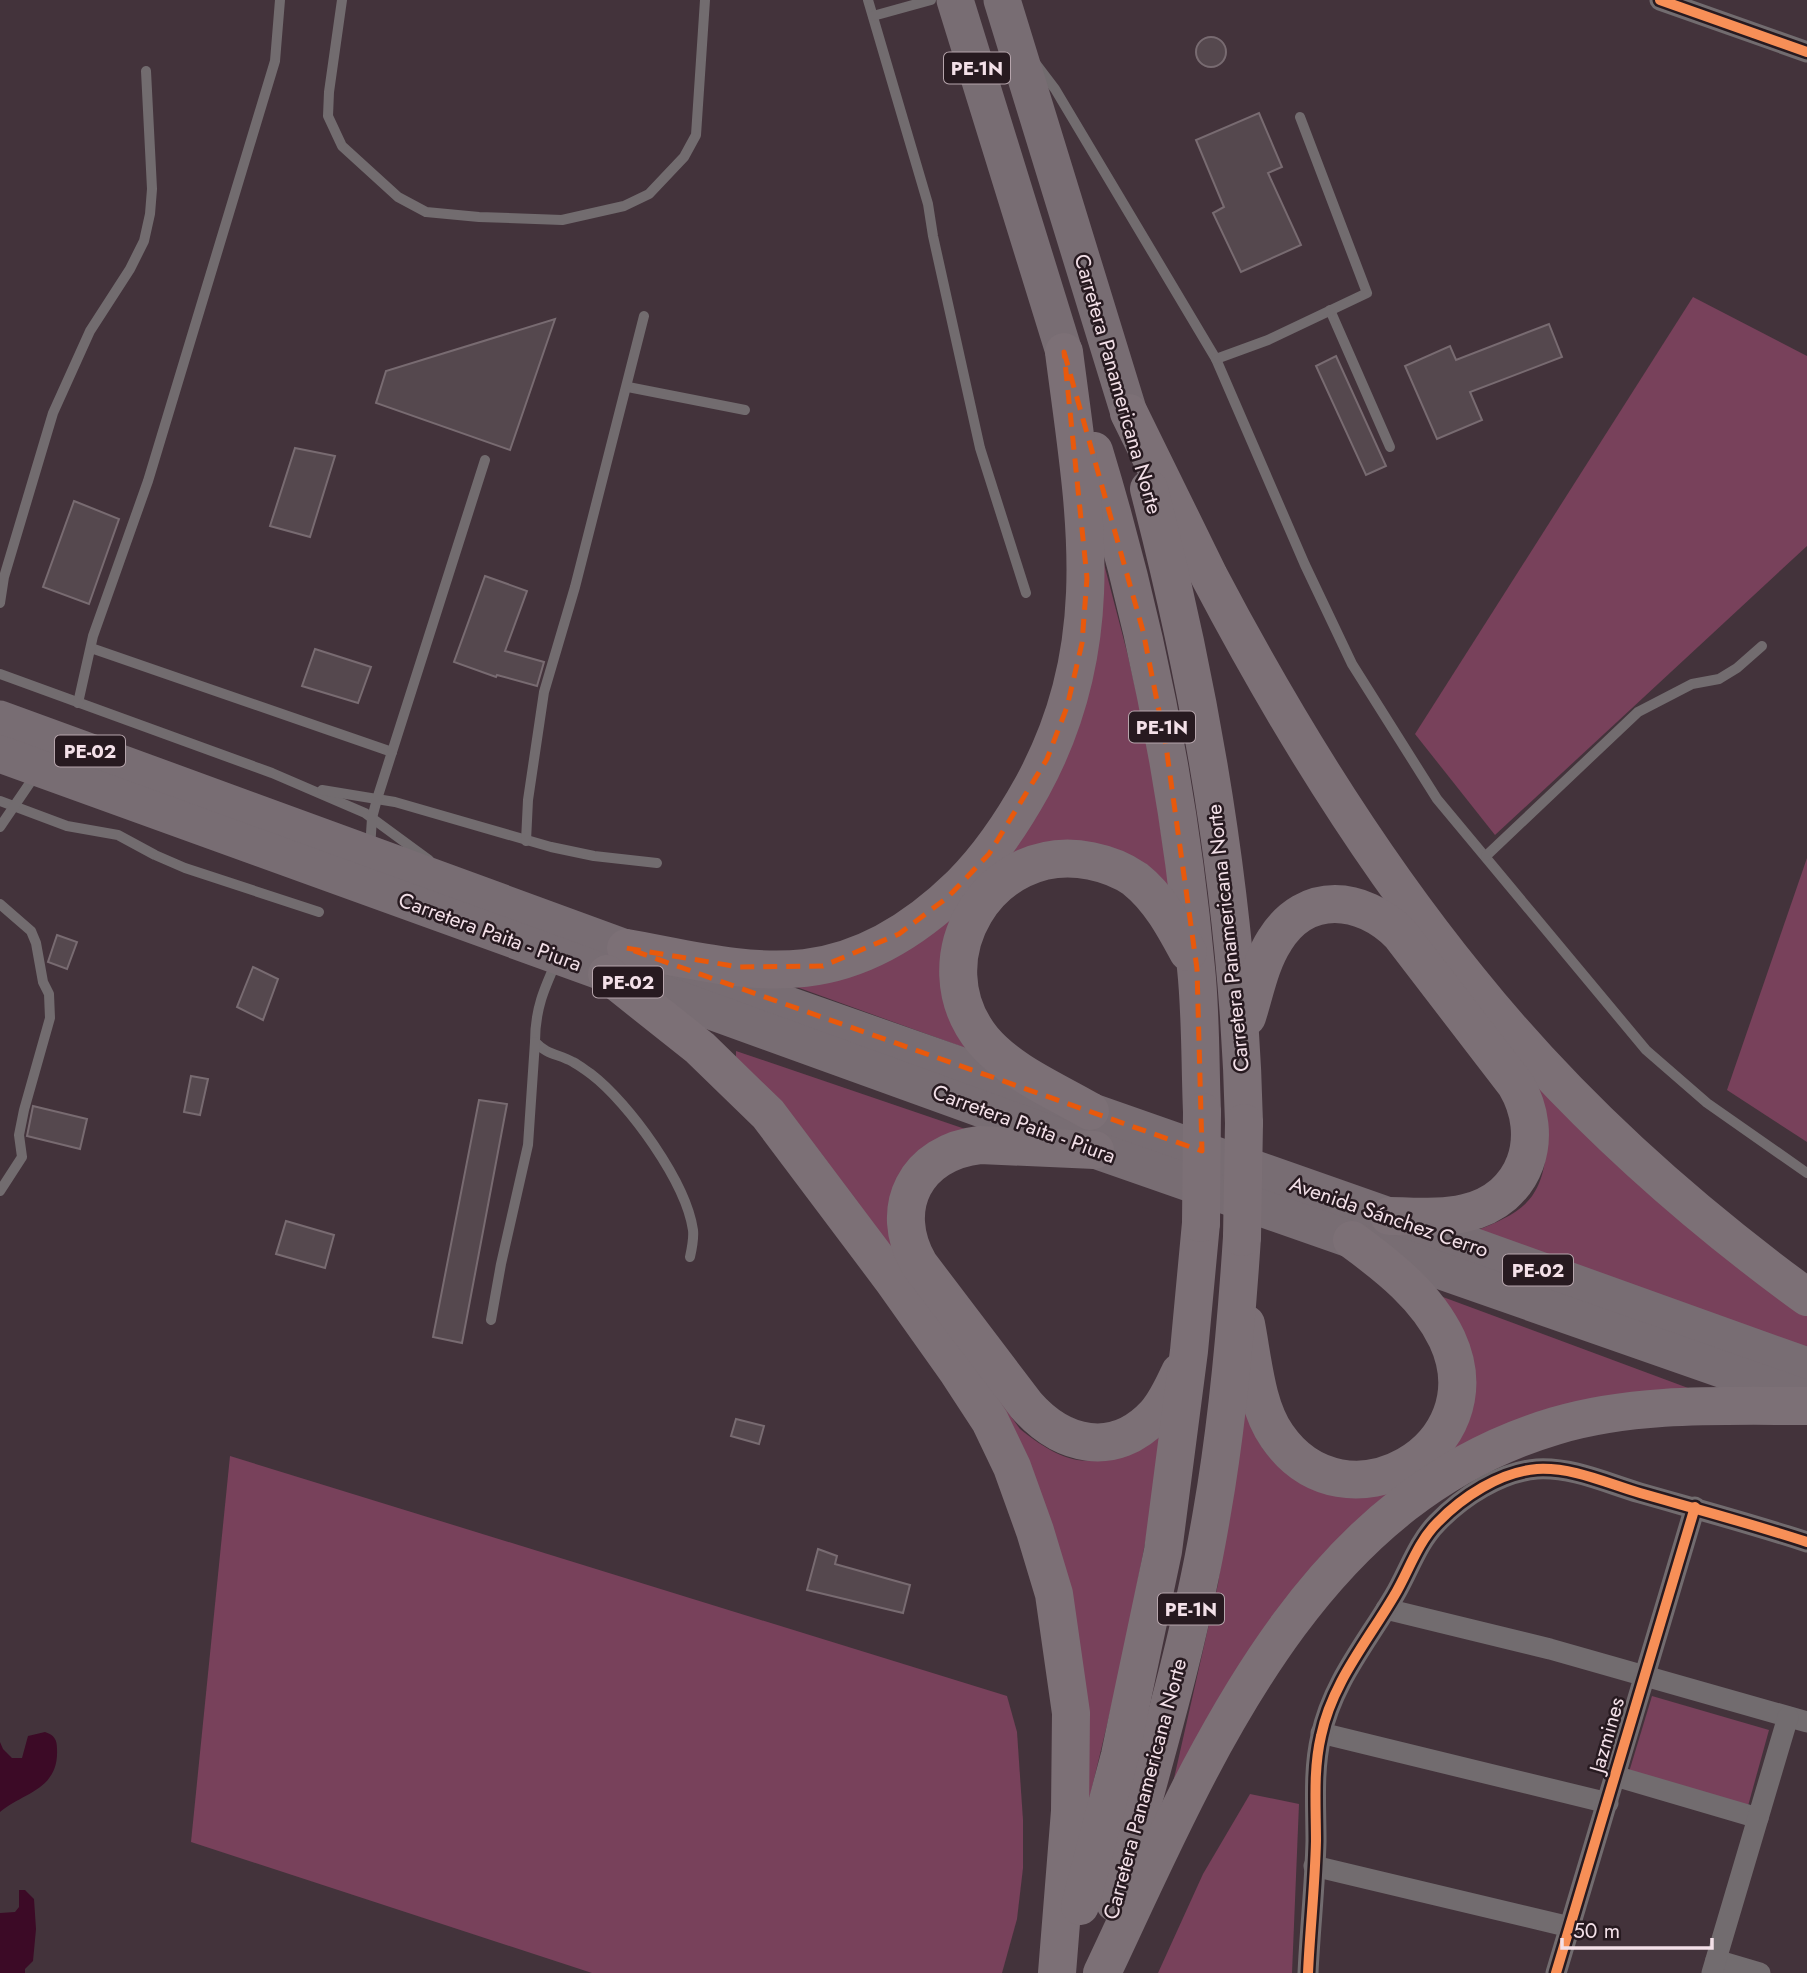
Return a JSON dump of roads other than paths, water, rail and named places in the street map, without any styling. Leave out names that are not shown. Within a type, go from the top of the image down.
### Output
[{"type":"highway","name":"Carretera Panamericana Norte","points":[[955,0],[1106,489],[1143,631],[1166,746],[1197,970],[1202,1112],[1201,1223],[1189,1351],[1163,1551],[1120,1755],[1059,1973]]},
{"type":"highway","name":"Carretera Panamericana Norte","points":[[1007,17],[1129,413],[1182,622],[1205,737],[1223,862],[1242,1036],[1242,1237],[1223,1434],[1212,1513],[1187,1631],[1096,1973]]},
{"type":"highway","points":[[616,961],[773,970],[823,965],[865,952],[900,934],[948,897],[989,854],[1013,821],[1047,759],[1067,707],[1082,643],[1087,578],[1081,487],[1064,352]]},
{"type":"highway","points":[[1129,413],[1209,575],[1291,722],[1338,797],[1431,932],[1469,982],[1582,1106],[1664,1184],[1721,1233],[1807,1297]]},
{"type":"highway","name":"Carretera Paita - Piura","points":[[0,719],[371,836],[470,890],[616,961],[1095,1150],[1139,1164]]},
{"type":"highway","name":"Carretera Paita - Piura","points":[[0,754],[559,957],[616,961],[1090,1111]]},
{"type":"highway","points":[[1090,1111],[1006,1060],[985,1041],[968,1017],[959,990],[960,948],[982,901],[1011,874],[1039,862],[1082,859],[1111,866],[1134,879],[1157,902],[1197,970]]},
{"type":"highway","points":[[1242,1036],[1262,967],[1273,942],[1288,924],[1305,911],[1329,904],[1357,906],[1383,918],[1400,934],[1516,1084],[1528,1107],[1531,1140],[1525,1163],[1513,1183],[1481,1208],[1448,1216],[1389,1216]]},
{"type":"highway","points":[[616,961],[768,1114],[958,1372],[989,1421],[1012,1467],[1054,1594],[1071,1713],[1070,1811],[1059,1973]]},
{"type":"highway","name":"Avenida Sánchez Cerro","points":[[1090,1111],[1807,1366]]},
{"type":"highway","points":[[1095,1150],[979,1145],[943,1155],[926,1168],[909,1198],[905,1220],[912,1252],[1026,1405],[1045,1424],[1064,1436],[1079,1440],[1105,1441],[1132,1433],[1147,1423],[1166,1400],[1189,1351]]},
{"type":"highway","name":"Avenida Sánchez Cerro","points":[[1139,1164],[1807,1399]]},
{"type":"highway","points":[[1238,1289],[1262,1402],[1279,1440],[1311,1467],[1334,1476],[1371,1479],[1393,1474],[1408,1467],[1431,1449],[1448,1423],[1456,1395],[1455,1366],[1448,1340],[1429,1309],[1392,1271],[1352,1240]]},
{"type":"highway","points":[[1102,1973],[1197,1774],[1250,1681],[1321,1585],[1349,1553],[1394,1510],[1469,1461],[1505,1444],[1556,1426],[1595,1417],[1658,1410],[1807,1406]]},
{"type":"street","points":[[1660,0],[1807,52]]},
{"type":"street","points":[[1308,1973],[1316,1761],[1321,1733],[1332,1698],[1344,1674],[1435,1525],[1478,1490],[1518,1472],[1558,1469],[1807,1542]]},
{"type":"street","name":"Jazmines","points":[[1556,1973],[1695,1507]]},
{"type":"street","points":[[1386,1609],[1537,1646],[1798,1719],[1758,1818],[1714,1967],[1759,1973]]},
{"type":"street","points":[[1321,1733],[1608,1803]]},
{"type":"street","points":[[1615,1776],[1758,1818]]},
{"type":"street","points":[[1314,1866],[1570,1927]]},
{"type":"lane","points":[[78,703],[91,648],[148,481],[275,61],[280,0]]},
{"type":"lane","points":[[342,0],[328,116],[342,146],[398,197],[426,212],[562,220],[624,206],[649,194],[684,157],[696,135],[705,0]]},
{"type":"lane","points":[[868,0],[928,204],[980,448],[1026,593]]},
{"type":"lane","points":[[873,16],[931,0]]},
{"type":"lane","points":[[1007,17],[1055,89],[1216,359],[1305,565],[1352,664],[1437,799],[1646,1050],[1707,1103],[1807,1174]]},
{"type":"lane","points":[[0,603],[4,577],[53,413],[90,331],[130,269],[144,241],[152,189],[146,71]]},
{"type":"lane","points":[[1216,359],[1268,340],[1367,293],[1300,117]]},
{"type":"lane","points":[[1330,310],[1390,447]]},
{"type":"lane","points":[[526,841],[528,800],[544,692],[575,587],[644,316]]},
{"type":"lane","points":[[628,387],[745,410]]},
{"type":"lane","points":[[0,674],[272,773],[305,788],[371,836],[377,799],[485,460]]},
{"type":"lane","points":[[1486,856],[1638,712],[1692,684],[1719,679],[1737,668],[1762,646]]},
{"type":"lane","points":[[91,648],[392,752]]},
{"type":"lane","points":[[0,827],[40,769]]},
{"type":"lane","points":[[305,788],[395,802],[526,841],[594,856],[657,863]]},
{"type":"lane","points":[[0,801],[67,826],[118,835],[185,868],[319,912]]},
{"type":"lane","points":[[0,904],[31,931],[36,943],[43,982],[49,994],[50,1018],[23,1110],[19,1135],[22,1157],[0,1191]]},
{"type":"lane","points":[[491,1320],[500,1264],[528,1145],[536,1013],[559,957]]},
{"type":"lane","points":[[536,1042],[543,1051],[571,1061],[589,1073],[610,1089],[631,1112],[679,1189],[693,1229],[690,1257]]}]
